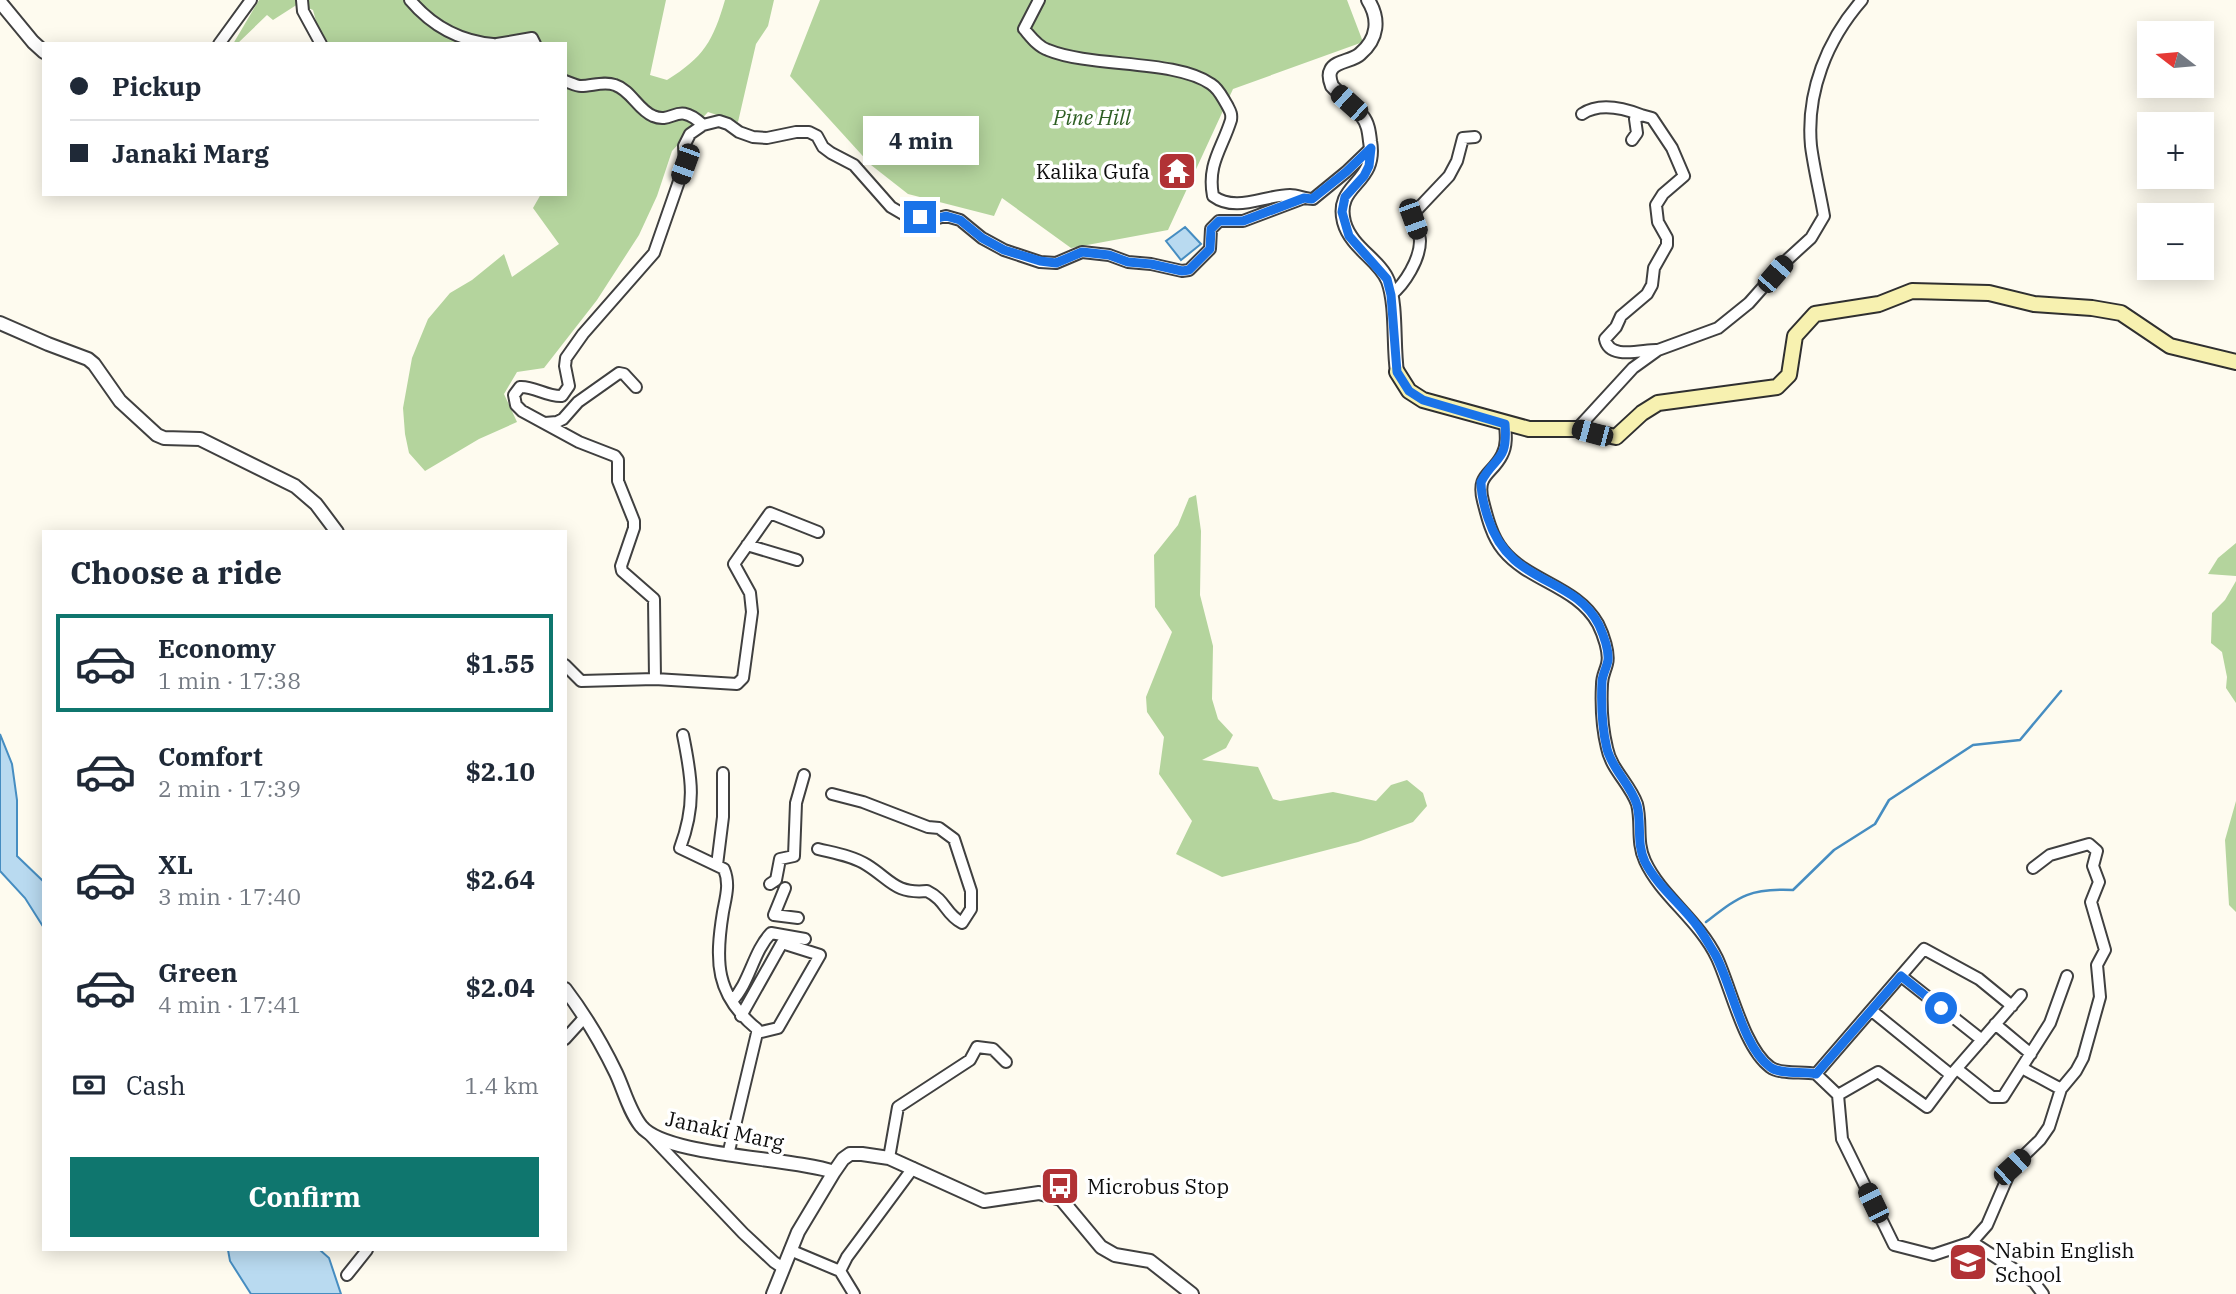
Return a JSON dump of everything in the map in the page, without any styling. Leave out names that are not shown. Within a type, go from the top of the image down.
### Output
[{"type":"main road","points":[[1397,372],[1409,391],[1423,400],[1529,429],[1577,429],[1616,437],[1642,413],[1658,403],[1777,387],[1789,375],[1795,336],[1815,314],[1879,304],[1913,291],[2002,295],[2034,304],[2121,313],[2170,345],[2236,362]]},
{"type":"street","points":[[220,42],[251,0]]},
{"type":"street","points":[[302,0],[303,11],[320,42]]},
{"type":"street","points":[[410,0],[425,16],[451,35],[474,42]]},
{"type":"street","points":[[1040,0],[1024,29],[1041,47],[1107,63],[1188,74],[1211,84],[1222,95],[1232,113],[1227,133],[1213,162],[1210,181],[1213,196],[1220,201],[1248,203],[1290,195],[1312,199],[1371,148]]},
{"type":"street","points":[[1368,0],[1376,12],[1378,24],[1373,37],[1360,55],[1331,69],[1329,80],[1367,124],[1371,158],[1364,176],[1345,197],[1342,212],[1349,236],[1387,279],[1391,295],[1397,372]]},
{"type":"street","points":[[1577,429],[1633,368],[1658,350],[1718,328],[1749,303],[1788,259],[1811,238],[1824,216],[1811,145],[1811,116],[1816,86],[1827,53],[1843,21],[1862,0]]},
{"type":"street","points":[[0,2],[42,50]]},
{"type":"street","points":[[507,42],[532,38],[534,42]]},
{"type":"street","points":[[567,82],[580,86],[615,85],[625,90],[651,116],[661,118],[682,112],[692,115],[703,125]]},
{"type":"street","points":[[1582,114],[1588,110],[1607,107],[1625,108],[1652,118],[1672,148],[1684,176],[1663,194],[1656,205],[1658,222],[1667,238],[1667,244],[1654,268],[1652,285],[1647,294],[1621,316],[1616,327],[1605,339],[1609,348],[1626,352],[1658,350]]},
{"type":"street","points":[[1632,140],[1637,132],[1635,119],[1642,115]]},
{"type":"street","points":[[655,679],[654,599],[622,571],[621,566],[634,522],[618,481],[618,460],[615,456],[579,442],[522,411],[516,405],[514,395],[520,387],[555,397],[566,392],[569,386],[566,358],[583,334],[654,253],[685,164],[684,146],[690,134],[703,125],[719,121],[738,132],[767,138],[809,132],[817,136],[823,147],[854,165],[891,206],[903,214],[934,219],[946,216],[960,220],[982,238],[1004,250],[1056,263],[1082,252],[1109,255],[1128,262],[1189,270],[1210,249],[1211,229],[1219,221],[1243,221],[1304,198]]},
{"type":"street","points":[[1391,295],[1404,280],[1419,252],[1420,238],[1413,214],[1448,176],[1457,161],[1464,138],[1475,137]]},
{"type":"street","points":[[0,323],[88,359],[120,401],[157,435],[164,438],[200,439],[295,486],[316,505],[335,530]]},
{"type":"street","points":[[545,423],[563,419],[578,402],[619,373],[624,374],[636,387]]},
{"type":"street","points":[[1505,424],[1502,456],[1481,482],[1482,499],[1502,549],[1534,575],[1577,599],[1599,625],[1608,662],[1602,674],[1607,752],[1636,800],[1639,845],[1646,863],[1666,891],[1698,927],[1717,958],[1744,1028],[1759,1056],[1771,1069],[1780,1072],[1816,1074],[1838,1095],[1841,1103],[1842,1139],[1894,1245],[1933,1255],[1972,1242],[1987,1225],[2012,1167],[2040,1140],[2049,1127],[2061,1089],[2083,1058],[2101,997],[2097,965],[2105,950],[2091,902],[2099,882],[2093,866],[2097,852],[2089,844],[2050,855],[2033,868]]},
{"type":"street","points":[[567,667],[581,681],[655,679],[737,684],[743,678],[751,603],[750,593],[734,564],[770,513],[818,532]]},
{"type":"street","points":[[747,545],[797,560]]},
{"type":"street","points":[[683,735],[692,793],[690,820],[680,848],[724,869],[728,885],[718,947],[722,983],[741,1016],[757,1028],[727,1155]]},
{"type":"street","points":[[717,865],[723,817],[723,773]]},
{"type":"street","points":[[770,884],[776,880],[780,859],[794,856],[796,803],[804,775]]},
{"type":"street","points":[[818,849],[866,864],[895,887],[912,892],[927,891],[946,904],[951,917],[961,923],[971,909],[971,891],[954,839],[939,828],[928,827],[863,802],[832,794]]},
{"type":"street","points":[[785,888],[774,915],[798,918]]},
{"type":"street","points":[[732,1001],[741,991],[771,933],[805,939]]},
{"type":"street","points":[[741,1016],[782,943],[820,955],[778,1028],[757,1033]]},
{"type":"street","points":[[1816,1074],[1924,949],[1979,979],[2012,1006]]},
{"type":"street","points":[[1901,976],[1982,1040]]},
{"type":"street","points":[[1872,1011],[1954,1072],[1992,1097],[1998,1098],[2007,1091],[2050,1023],[2067,976]]},
{"type":"street","name":"Janaki Marg","points":[[567,992],[615,1071],[639,1124],[647,1132],[677,1144],[727,1155],[834,1172]]},
{"type":"street","points":[[1838,1095],[1878,1072],[1927,1107],[2021,995]]},
{"type":"street","points":[[567,1037],[584,1018]]},
{"type":"street","points":[[1996,1024],[2031,1054]]},
{"type":"street","points":[[889,1157],[898,1107],[970,1060],[977,1046],[993,1049],[1006,1062]]},
{"type":"street","points":[[2022,1068],[2061,1089]]},
{"type":"street","points":[[647,1132],[743,1233],[783,1268]]},
{"type":"street","points":[[773,1294],[798,1232],[834,1172],[850,1154],[889,1157],[927,1177],[984,1201],[1039,1193],[1061,1199],[1101,1247],[1115,1255],[1150,1261],[1192,1294]]},
{"type":"street","points":[[841,1271],[847,1257],[914,1168]]},
{"type":"street","points":[[1972,1242],[2034,1282],[2043,1294]]},
{"type":"street","points":[[790,1250],[841,1271],[854,1294]]},
{"type":"street","points":[[347,1275],[366,1251]]},
{"type":"green space","points":[[259,0],[666,0],[650,75],[667,80],[690,64],[705,47],[716,27],[725,0],[774,0],[768,26],[756,44],[738,122],[708,112],[672,151],[657,196],[639,235],[597,300],[544,368],[517,372],[504,394],[517,422],[479,439],[425,471],[409,453],[403,408],[412,358],[428,319],[450,293],[472,280],[504,254],[512,277],[559,244],[533,208],[540,196],[567,196],[567,42],[321,42],[313,10],[298,4],[273,20],[267,15],[239,42],[234,42]]},
{"type":"green space","name":"Pine Hill","points":[[820,0],[1347,0],[1363,42],[1233,89],[1168,230],[1071,248],[1002,198],[994,216],[908,194],[871,165],[790,76]]},
{"type":"green space","points":[[1196,495],[1201,531],[1200,595],[1213,646],[1212,699],[1218,719],[1233,735],[1226,748],[1202,760],[1258,767],[1273,799],[1280,801],[1333,792],[1376,801],[1391,785],[1407,780],[1423,793],[1427,806],[1413,822],[1358,842],[1222,877],[1176,854],[1192,821],[1159,774],[1164,737],[1147,712],[1146,697],[1172,632],[1155,607],[1154,555],[1178,525],[1189,498]]},
{"type":"green space","points":[[2236,543],[2236,576],[2208,574],[2218,558]]},
{"type":"green space","points":[[2236,581],[2236,703],[2226,688],[2227,677],[2222,652],[2211,643],[2212,613],[2225,600]]},
{"type":"green space","points":[[2236,801],[2236,912],[2229,905],[2225,840]]},
{"type":"water","points":[[1185,227],[1201,244],[1181,260],[1166,241]]},
{"type":"water","points":[[0,734],[12,764],[17,800],[17,856],[42,880],[42,925],[25,898],[0,871]]},
{"type":"water","points":[[228,1251],[321,1251],[329,1258],[341,1294],[251,1294],[230,1261]]},
{"type":"waterway","points":[[1706,922],[1737,900],[1755,892],[1793,890],[1834,850],[1875,824],[1889,800],[1973,745],[2020,740],[2061,691]]},
{"type":"place","name":"Kalika Gufa","points":[[1177,171]]},
{"type":"place","name":"Microbus Stop","points":[[1060,1186]]},
{"type":"place","name":"Nabin English School","points":[[1968,1262]]},
{"type":"route","points":[[920,217],[934,219],[946,216],[960,220],[982,238],[1004,250],[1040,261],[1056,263],[1082,252],[1109,255],[1128,262],[1189,270],[1210,249],[1211,229],[1219,221],[1243,221],[1304,198],[1312,199],[1371,148],[1369,166],[1364,176],[1349,190],[1342,212],[1349,236],[1387,279],[1391,295],[1397,372],[1409,391],[1423,400],[1505,424],[1506,439],[1502,456],[1481,482],[1482,499],[1495,536],[1511,558],[1534,575],[1577,599],[1599,625],[1608,662],[1602,674],[1607,752],[1636,800],[1639,845],[1643,856],[1666,891],[1698,927],[1717,958],[1744,1028],[1759,1056],[1771,1069],[1780,1072],[1816,1074],[1901,976],[1941,1008]]}]
